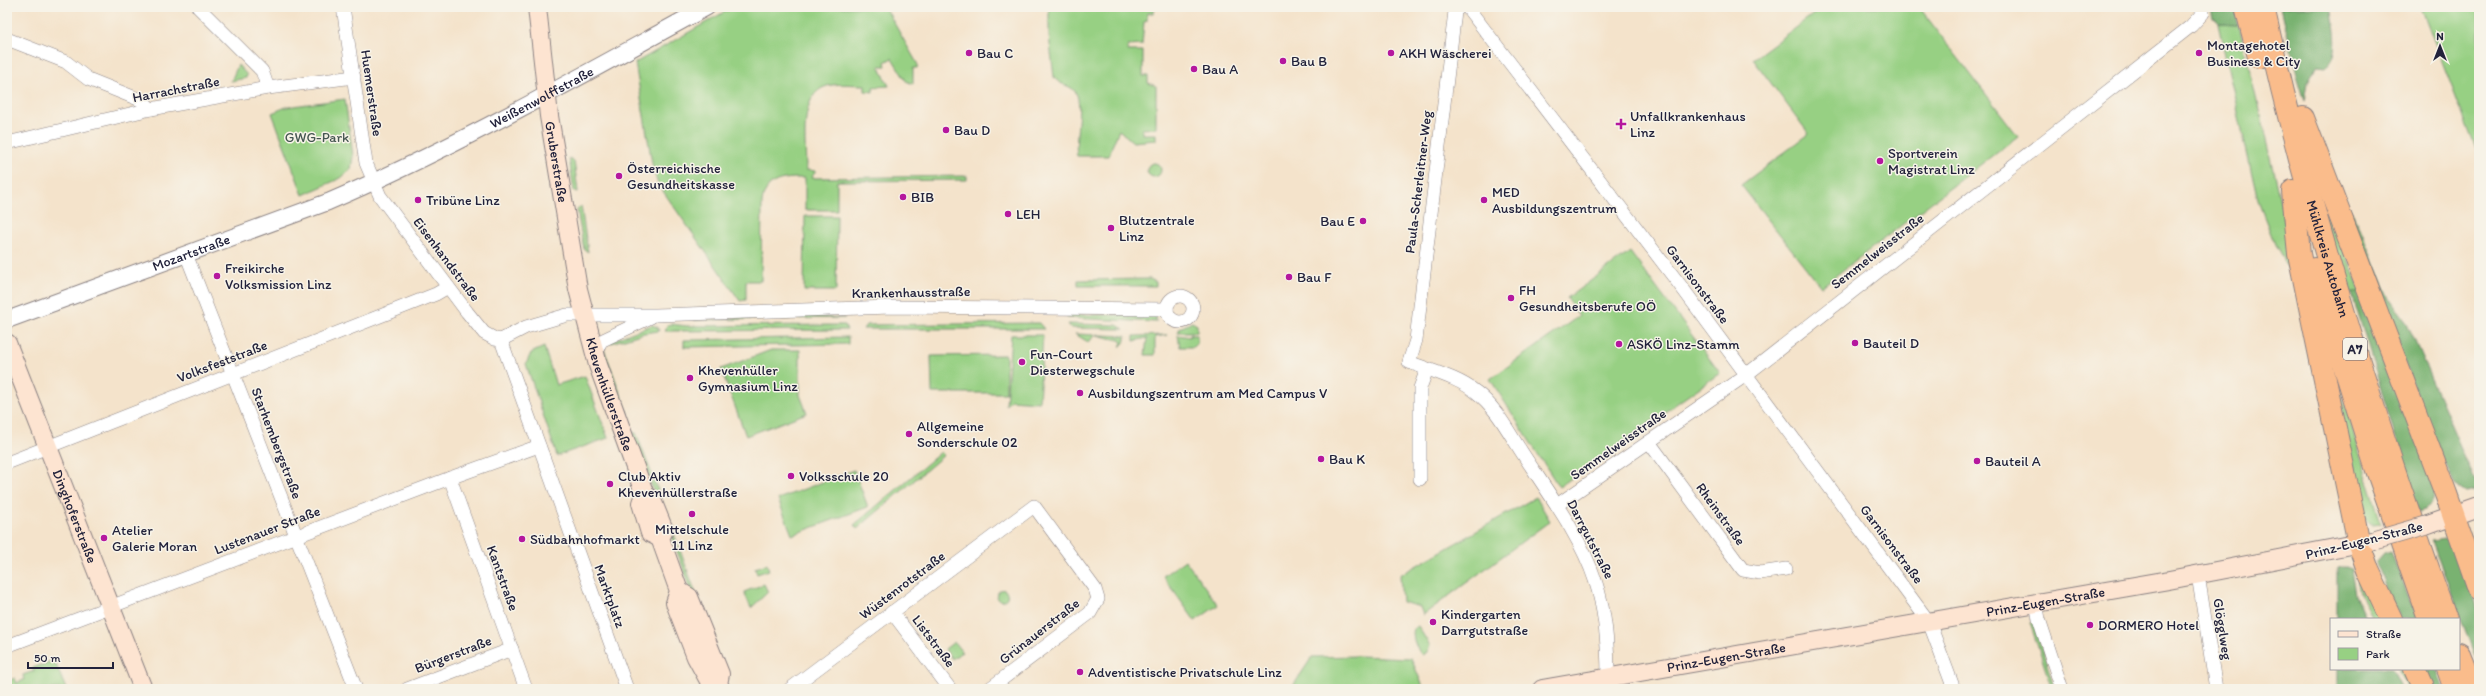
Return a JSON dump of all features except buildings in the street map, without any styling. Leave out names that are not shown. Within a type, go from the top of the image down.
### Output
[{"type":"highway","name":"Mühlkreis Autobahn","points":[[2246,7],[2293,191],[2350,386],[2429,618]]},
{"type":"highway","name":"Mühlkreis Autobahn","points":[[2263,7],[2309,194],[2342,307],[2394,473],[2446,618]]},
{"type":"highway","points":[[2279,75],[2302,114],[2454,516],[2479,589]]},
{"type":"highway","points":[[2293,191],[2299,254],[2368,542],[2368,570],[2391,618]]},
{"type":"highway","points":[[2460,656],[2473,689]]},
{"type":"highway","points":[[2415,670],[2424,689]]},
{"type":"highway","points":[[2448,670],[2455,689]]},
{"type":"main road","name":"Gruberstraße","points":[[537,7],[546,97],[578,289],[585,315]]},
{"type":"main road","name":"Khevenhüllerstraße","points":[[585,315],[595,354],[645,494],[652,500],[664,530],[660,538],[679,591],[675,603],[696,657],[708,679],[719,686]]},
{"type":"main road","name":"Dinghoferstraße","points":[[7,343],[143,689]]},
{"type":"main road","name":"Prinz-Eugen-Straße","points":[[1542,689],[1608,684],[1930,622],[2198,575],[2368,542],[2428,525],[2479,508]]},
{"type":"street","points":[[198,7],[262,71],[268,88]]},
{"type":"street","name":"Huemerstraße","points":[[343,7],[366,163],[373,183]]},
{"type":"street","name":"Weißenwolffstraße","points":[[373,183],[546,97],[707,7]]},
{"type":"street","name":"Paula-Scherleitner-Weg","points":[[1409,362],[1416,340],[1455,11],[1460,7]]},
{"type":"street","name":"Garnisonstraße","points":[[1467,7],[1683,289],[1930,622],[1954,689]]},
{"type":"street","name":"Semmelweisstraße","points":[[1557,506],[1746,375],[2191,26],[2203,13],[2203,7]]},
{"type":"street","points":[[7,39],[66,62],[88,79],[143,101],[152,110]]},
{"type":"street","name":"Harrachstraße","points":[[7,142],[152,110],[268,88],[354,78]]},
{"type":"street","name":"Mozartstraße","points":[[7,320],[328,202],[373,183]]},
{"type":"street","name":"Eisenhandstraße","points":[[373,183],[380,196],[484,333],[491,338],[501,340]]},
{"type":"street","name":"Starhembergstraße","points":[[186,254],[356,689]]},
{"type":"street","name":"Volksfeststraße","points":[[7,463],[436,294],[448,287]]},
{"type":"street","name":"Krankenhausstraße","points":[[501,340],[526,327],[567,316],[585,315],[656,315],[891,307],[1167,309]]},
{"type":"street","name":"Krankenhausstraße","points":[[595,354],[601,341],[656,315]]},
{"type":"street","points":[[501,340],[539,446]]},
{"type":"street","name":"Darrgutstraße","points":[[1409,362],[1466,385],[1486,402],[1557,506],[1586,558],[1600,594],[1606,632],[1608,684]]},
{"type":"street","points":[[1420,479],[1420,388],[1427,369]]},
{"type":"street","name":"Rheinstraße","points":[[1649,442],[1743,570],[1760,573],[1786,569]]},
{"type":"street","name":"Lustenauer Straße","points":[[7,646],[450,478],[539,446]]},
{"type":"street","name":"Marktplatz","points":[[539,446],[627,689]]},
{"type":"street","name":"Kantstraße","points":[[450,478],[526,689]]},
{"type":"street","name":"Grünauerstraße","points":[[990,689],[1090,613],[1096,605],[1097,592],[1034,506]]},
{"type":"street","name":"Wüstenrotstraße","points":[[790,689],[1034,506]]},
{"type":"street","name":"Glögglweg","points":[[2198,575],[2216,689]]},
{"type":"street","points":[[2036,604],[2039,619],[2062,689]]},
{"type":"street","name":"Liststraße","points":[[892,612],[950,689]]},
{"type":"street","name":"Bürgerstraße","points":[[407,689],[512,649]]},
{"type":"green space","points":[[733,7],[885,7],[918,65],[917,68],[913,68],[913,84],[906,81],[892,58],[885,62],[886,66],[879,66],[889,86],[873,87],[873,92],[865,91],[865,85],[846,84],[827,86],[818,91],[811,99],[806,122],[806,170],[816,171],[811,178],[967,176],[967,180],[837,181],[837,210],[805,210],[805,178],[783,179],[771,184],[764,195],[762,203],[761,281],[746,281],[746,300],[740,301],[658,184],[653,169],[635,63]]},
{"type":"green space","points":[[1049,7],[1156,7],[1153,13],[1147,13],[1147,21],[1144,22],[1142,45],[1128,46],[1128,51],[1143,51],[1143,76],[1148,76],[1148,83],[1156,86],[1156,128],[1142,129],[1142,134],[1156,134],[1156,140],[1133,142],[1119,130],[1108,156],[1077,156],[1076,149],[1079,114],[1078,99],[1074,90],[1059,82],[1054,77],[1049,36]]},
{"type":"green space","name":"Sportverein Magistrat Linz","points":[[1823,7],[1919,7],[2018,136],[1821,287],[1741,185],[1809,134],[1753,59]]},
{"type":"green space","points":[[2211,7],[2234,7],[2239,25],[2218,24],[2213,19]]},
{"type":"green space","points":[[2281,7],[2331,7],[2336,39],[2334,55],[2331,62],[2326,67],[2316,66],[2308,82],[2305,101],[2297,75]]},
{"type":"green space","points":[[2421,7],[2479,7],[2479,157]]},
{"type":"green space","points":[[2218,24],[2239,25],[2295,264],[2293,278],[2276,247],[2258,201]]},
{"type":"green space","points":[[238,65],[247,75],[246,78],[231,81]]},
{"type":"green space","name":"GWG-Park","points":[[345,99],[353,156],[351,169],[341,178],[303,195],[272,113],[286,107]]},
{"type":"green space","points":[[2306,145],[2360,291],[2352,294],[2335,264]]},
{"type":"green space","points":[[569,158],[574,161],[578,192],[574,191]]},
{"type":"green space","points":[[1154,163],[1159,165],[1161,170],[1159,175],[1154,177],[1149,175],[1147,170],[1149,165]]},
{"type":"green space","points":[[2336,194],[2353,214],[2391,301],[2407,323],[2479,490],[2467,493],[2453,484]]},
{"type":"green space","points":[[581,206],[588,252],[584,249],[577,210]]},
{"type":"green space","points":[[805,216],[837,216],[836,291],[804,291]]},
{"type":"green space","name":"ASKÖ Linz-Stamm","points":[[1630,252],[1720,373],[1559,487],[1490,379],[1579,316],[1567,298]]},
{"type":"green space","points":[[1150,279],[1156,282],[1156,286],[1078,286],[1078,280]]},
{"type":"green space","points":[[2360,291],[2436,493],[2430,505],[2418,511],[2352,294]]},
{"type":"green space","points":[[795,315],[845,318],[694,320]]},
{"type":"green space","points":[[1067,315],[1156,315],[1156,322],[1067,318]]},
{"type":"green space","points":[[1192,322],[1197,325],[1197,332],[1178,332],[1180,328]]},
{"type":"green space","points":[[1039,323],[1044,329],[863,329],[866,325]]},
{"type":"green space","points":[[1068,324],[1117,325],[1124,329],[1071,328]]},
{"type":"green space","points":[[652,325],[657,327],[659,331],[644,333],[611,343],[610,341]]},
{"type":"green space","points":[[667,325],[687,326],[845,325],[847,330],[665,331]]},
{"type":"green space","points":[[1075,334],[1126,336],[1124,343],[1120,347],[1122,342],[1119,340],[1096,335],[1088,342]]},
{"type":"green space","points":[[1011,335],[1043,335],[1039,402],[1011,400],[1006,405]]},
{"type":"green space","points":[[1167,335],[1155,337],[1155,355],[1145,355],[1147,338],[1134,341],[1134,336]]},
{"type":"green space","points":[[1178,335],[1190,337],[1190,335],[1197,335],[1197,344],[1194,347],[1180,347]]},
{"type":"green space","points":[[848,337],[848,344],[684,347],[684,340]]},
{"type":"green space","points":[[544,347],[556,385],[585,376],[608,438],[557,456],[526,364],[531,353]]},
{"type":"green space","points":[[604,349],[628,414],[627,417],[607,365]]},
{"type":"green space","points":[[771,350],[800,350],[800,395],[807,413],[746,436],[721,369]]},
{"type":"green space","points":[[1006,355],[1006,393],[932,393],[931,356]]},
{"type":"green space","points":[[2333,366],[2381,523],[2371,524],[2363,519]]},
{"type":"green space","points":[[632,433],[636,433],[659,493],[655,495]]},
{"type":"green space","points":[[941,452],[944,455],[857,529],[854,525]]},
{"type":"green space","points":[[854,470],[868,507],[792,535],[778,499]]},
{"type":"green space","points":[[1536,497],[1550,521],[1423,615],[1420,607],[1402,602],[1400,575]]},
{"type":"green space","points":[[668,518],[712,637],[709,638],[665,519]]},
{"type":"green space","points":[[2445,539],[2458,546],[2479,614],[2479,667],[2432,541]]},
{"type":"green space","points":[[2391,552],[2417,618],[2399,618],[2376,563],[2384,554]]},
{"type":"green space","points":[[1185,560],[1218,605],[1195,621],[1163,576]]},
{"type":"green space","points":[[767,564],[769,570],[757,574],[755,568]]},
{"type":"green space","points":[[2346,567],[2351,569],[2355,595],[2365,618],[2337,618],[2337,568]]},
{"type":"green space","points":[[2359,570],[2386,618],[2372,618],[2359,589]]},
{"type":"green space","points":[[764,584],[768,592],[751,608],[744,592]]},
{"type":"green space","points":[[1000,590],[1004,590],[1006,591],[1006,599],[1000,600],[997,597],[997,593]]},
{"type":"green space","points":[[2030,623],[2034,624],[2055,689],[2052,689]]},
{"type":"green space","points":[[1418,626],[1430,646],[1427,652],[1422,655],[1416,646],[1413,631],[1414,628]]},
{"type":"green space","points":[[954,642],[962,652],[952,659],[945,649]]},
{"type":"green space","points":[[1358,656],[1411,658],[1424,689],[1291,689],[1312,657]]},
{"type":"green space","points":[[54,660],[66,689],[7,689],[7,681],[15,678],[17,683],[24,680],[23,675],[34,671],[33,668]]},
{"type":"green space","points":[[2338,670],[2392,670],[2402,689],[2338,689]]},
{"type":"green space","points":[[2399,670],[2411,670],[2420,689],[2409,689]]},
{"type":"green space","points":[[2422,670],[2436,670],[2444,689],[2431,689]]},
{"type":"place","name":"Bau C","points":[[969,53]]},
{"type":"place","name":"AKH Wäscherei","points":[[1391,53]]},
{"type":"place","name":"Montagehotel Business & City","points":[[2199,53]]},
{"type":"place","name":"Bau B","points":[[1283,61]]},
{"type":"place","name":"Bau A","points":[[1194,69]]},
{"type":"place","name":"Unfallkrankenhaus Linz","points":[[1621,124]]},
{"type":"place","name":"Bau D","points":[[946,130]]},
{"type":"place","name":"Sportverein Magistrat Linz","points":[[1880,161]]},
{"type":"place","name":"Österreichische Gesundheitskasse","points":[[619,176]]},
{"type":"place","name":"BIB","points":[[903,197]]},
{"type":"place","name":"Tribüne Linz","points":[[418,200]]},
{"type":"place","name":"MED Ausbildungszentrum","points":[[1484,200]]},
{"type":"place","name":"LEH","points":[[1008,214]]},
{"type":"place","name":"Bau E","points":[[1363,221]]},
{"type":"place","name":"Blutzentrale Linz","points":[[1111,228]]},
{"type":"place","name":"Freikirche Volksmission Linz","points":[[217,276]]},
{"type":"place","name":"Bau F","points":[[1289,277]]},
{"type":"place","name":"FH Gesundheitsberufe OÖ","points":[[1511,298]]},
{"type":"place","name":"Bauteil D","points":[[1855,343]]},
{"type":"place","name":"ASKÖ Linz-Stamm","points":[[1619,344]]},
{"type":"place","name":"Fun-Court Diesterwegschule","points":[[1022,362]]},
{"type":"place","name":"Khevenhüller Gymnasium Linz","points":[[690,378]]},
{"type":"place","name":"Ausbildungszentrum am Med Campus V","points":[[1080,393]]},
{"type":"place","name":"Allgemeine Sonderschule 02","points":[[909,434]]},
{"type":"place","name":"Bau K","points":[[1321,459]]},
{"type":"place","name":"Bauteil A","points":[[1977,461]]},
{"type":"place","name":"Volksschule 20","points":[[791,476]]},
{"type":"place","name":"Club Aktiv Khevenhüllerstraße","points":[[610,484]]},
{"type":"place","name":"Mittelschule 11 Linz","points":[[692,514]]},
{"type":"place","name":"Atelier Galerie Moran","points":[[104,538]]},
{"type":"place","name":"Südbahnhofmarkt","points":[[522,539]]},
{"type":"place","name":"Kindergarten Darrgutstraße","points":[[1433,622]]},
{"type":"place","name":"DORMERO Hotel","points":[[2090,625]]},
{"type":"place","name":"Adventistische Privatschule Linz","points":[[1080,672]]}]
